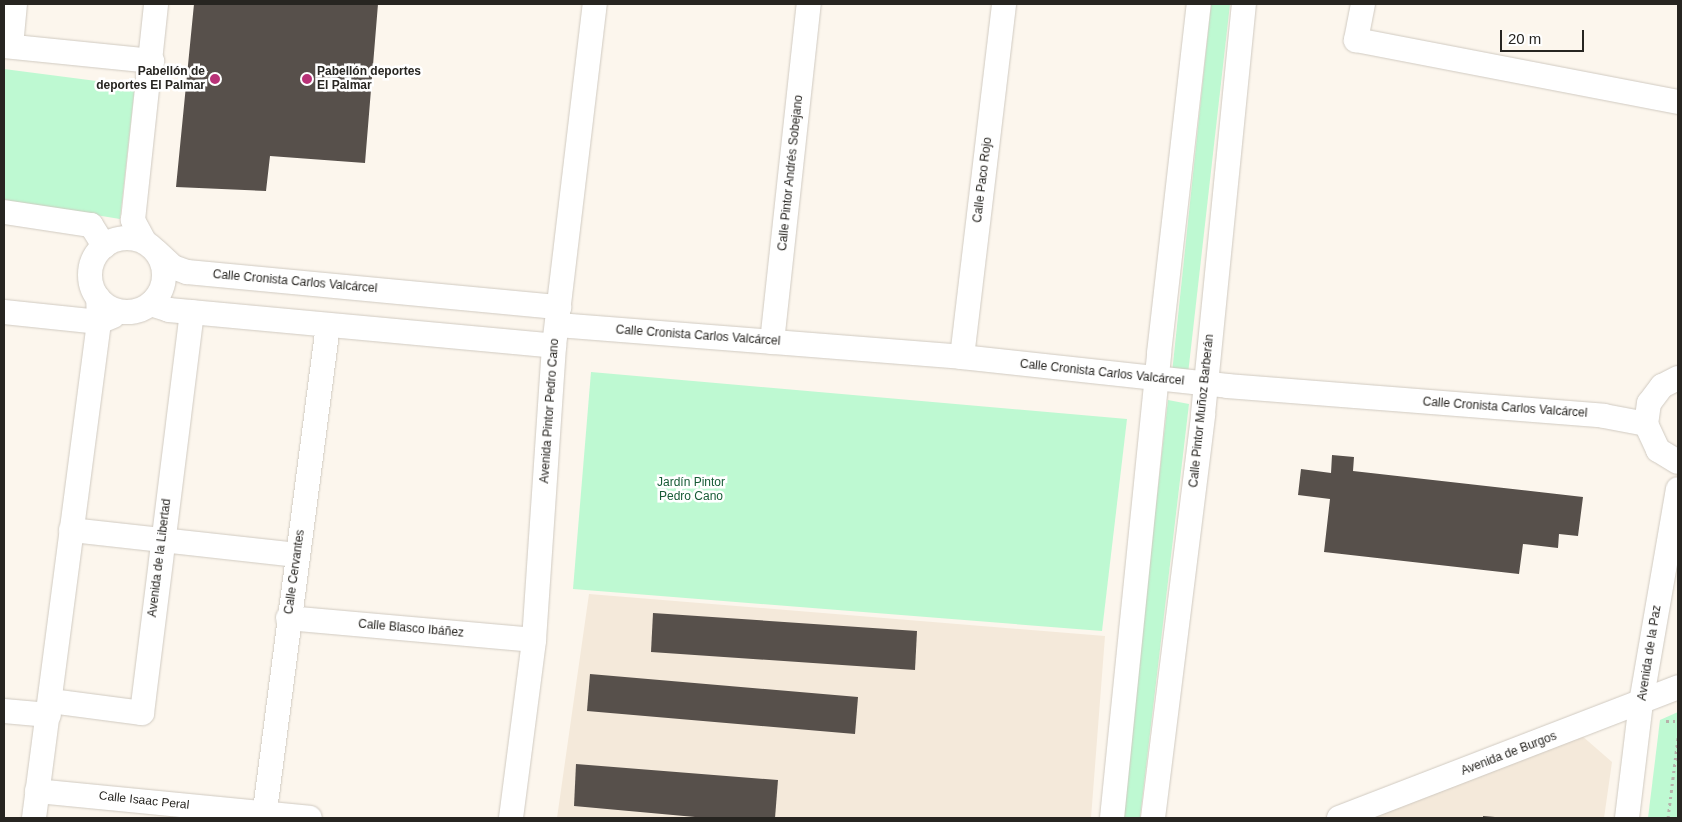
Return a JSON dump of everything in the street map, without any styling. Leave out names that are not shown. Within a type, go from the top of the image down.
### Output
[{"type":"street","points":[[15,4],[7,46],[152,61]]},
{"type":"street","points":[[4,312],[99,322],[124,312],[136,311],[151,304],[160,294],[164,279],[164,264],[150,247],[133,220],[152,61],[156,4]]},
{"type":"street","name":"Avenida Pintor Pedro Cano","points":[[511,818],[534,640],[557,326],[595,4]]},
{"type":"street","name":"Calle Pintor Andrés Sobejano","points":[[772,342],[810,4]]},
{"type":"street","name":"Calle Paco Rojo","points":[[962,357],[1004,4]]},
{"type":"street","points":[[1112,818],[1156,380],[1199,4]]},
{"type":"street","name":"Calle Pintor Muñoz Barberán","points":[[1153,818],[1203,414],[1204,384],[1244,4]]},
{"type":"street","points":[[1363,4],[1356,40],[1678,102]]},
{"type":"street","points":[[4,212],[91,225],[110,242]]},
{"type":"street","points":[[124,312],[110,308],[98,298],[92,288],[90,271],[94,258],[133,220]]},
{"type":"street","points":[[110,242],[131,238],[150,247]]},
{"type":"street","name":"Calle Cronista Carlos Valcárcel","points":[[150,247],[174,267],[188,272],[557,326]]},
{"type":"street","points":[[34,818],[50,708],[99,322],[98,298]]},
{"type":"street","name":"Calle Cronista Carlos Valcárcel","points":[[151,304],[160,309],[328,325],[557,326],[962,357],[1156,380],[1604,416],[1646,424]]},
{"type":"street","name":"Avenida de la Libertad","points":[[50,708],[142,713],[162,540],[192,312]]},
{"type":"street","name":"Calle Cervantes","points":[[264,816],[288,618],[328,325]]},
{"type":"street","points":[[1678,378],[1662,386],[1649,403],[1646,424],[1658,450],[1678,462]]},
{"type":"street","name":"Avenida de la Paz","points":[[1627,818],[1641,703],[1678,489]]},
{"type":"street","points":[[72,530],[297,555]]},
{"type":"street","name":"Calle Blasco Ibáñez","points":[[288,618],[534,640]]},
{"type":"street","name":"Avenida de Burgos","points":[[1339,818],[1641,703],[1678,687]]},
{"type":"street","points":[[4,711],[50,708]]},
{"type":"street","name":"Calle Isaac Peral","points":[[37,791],[264,816],[310,818]]},
{"type":"path","points":[[1668,818],[1678,738]]},
{"type":"shaded area","points":[[589,594],[1105,636],[1091,818],[557,818]]},
{"type":"shaded area","points":[[1581,735],[1612,762],[1604,818],[1369,818]]},
{"type":"green space","points":[[1211,4],[1230,4],[1188,374],[1172,373]]},
{"type":"green space","points":[[4,69],[135,86],[120,219],[4,200]]},
{"type":"green space","name":"Jardín Pintor Pedro Cano","points":[[591,372],[1127,419],[1102,631],[573,589]]},
{"type":"green space","points":[[1168,400],[1189,404],[1140,818],[1120,818]]},
{"type":"green space","points":[[1678,712],[1678,818],[1648,818],[1660,720]]},
{"type":"building","name":"Pabellón deportes El Palmar","points":[[194,4],[378,4],[365,163],[270,156],[266,191],[176,187]]},
{"type":"building","points":[[1332,455],[1354,457],[1353,471],[1583,497],[1578,536],[1559,534],[1558,548],[1523,544],[1519,574],[1324,552],[1330,499],[1298,495],[1301,469],[1331,473]]},
{"type":"building","points":[[653,613],[917,631],[915,670],[651,652]]},
{"type":"building","points":[[590,674],[858,697],[855,734],[587,711]]},
{"type":"building","points":[[576,764],[778,780],[775,818],[706,818],[574,806]]},
{"type":"building","points":[[1483,816],[1495,817],[1495,818],[1483,818]]},
{"type":"place","name":"Pabellón de deportes El Palmar","points":[[215,79]]},
{"type":"place","name":"Pabellón deportes El Palmar","points":[[307,79]]}]
